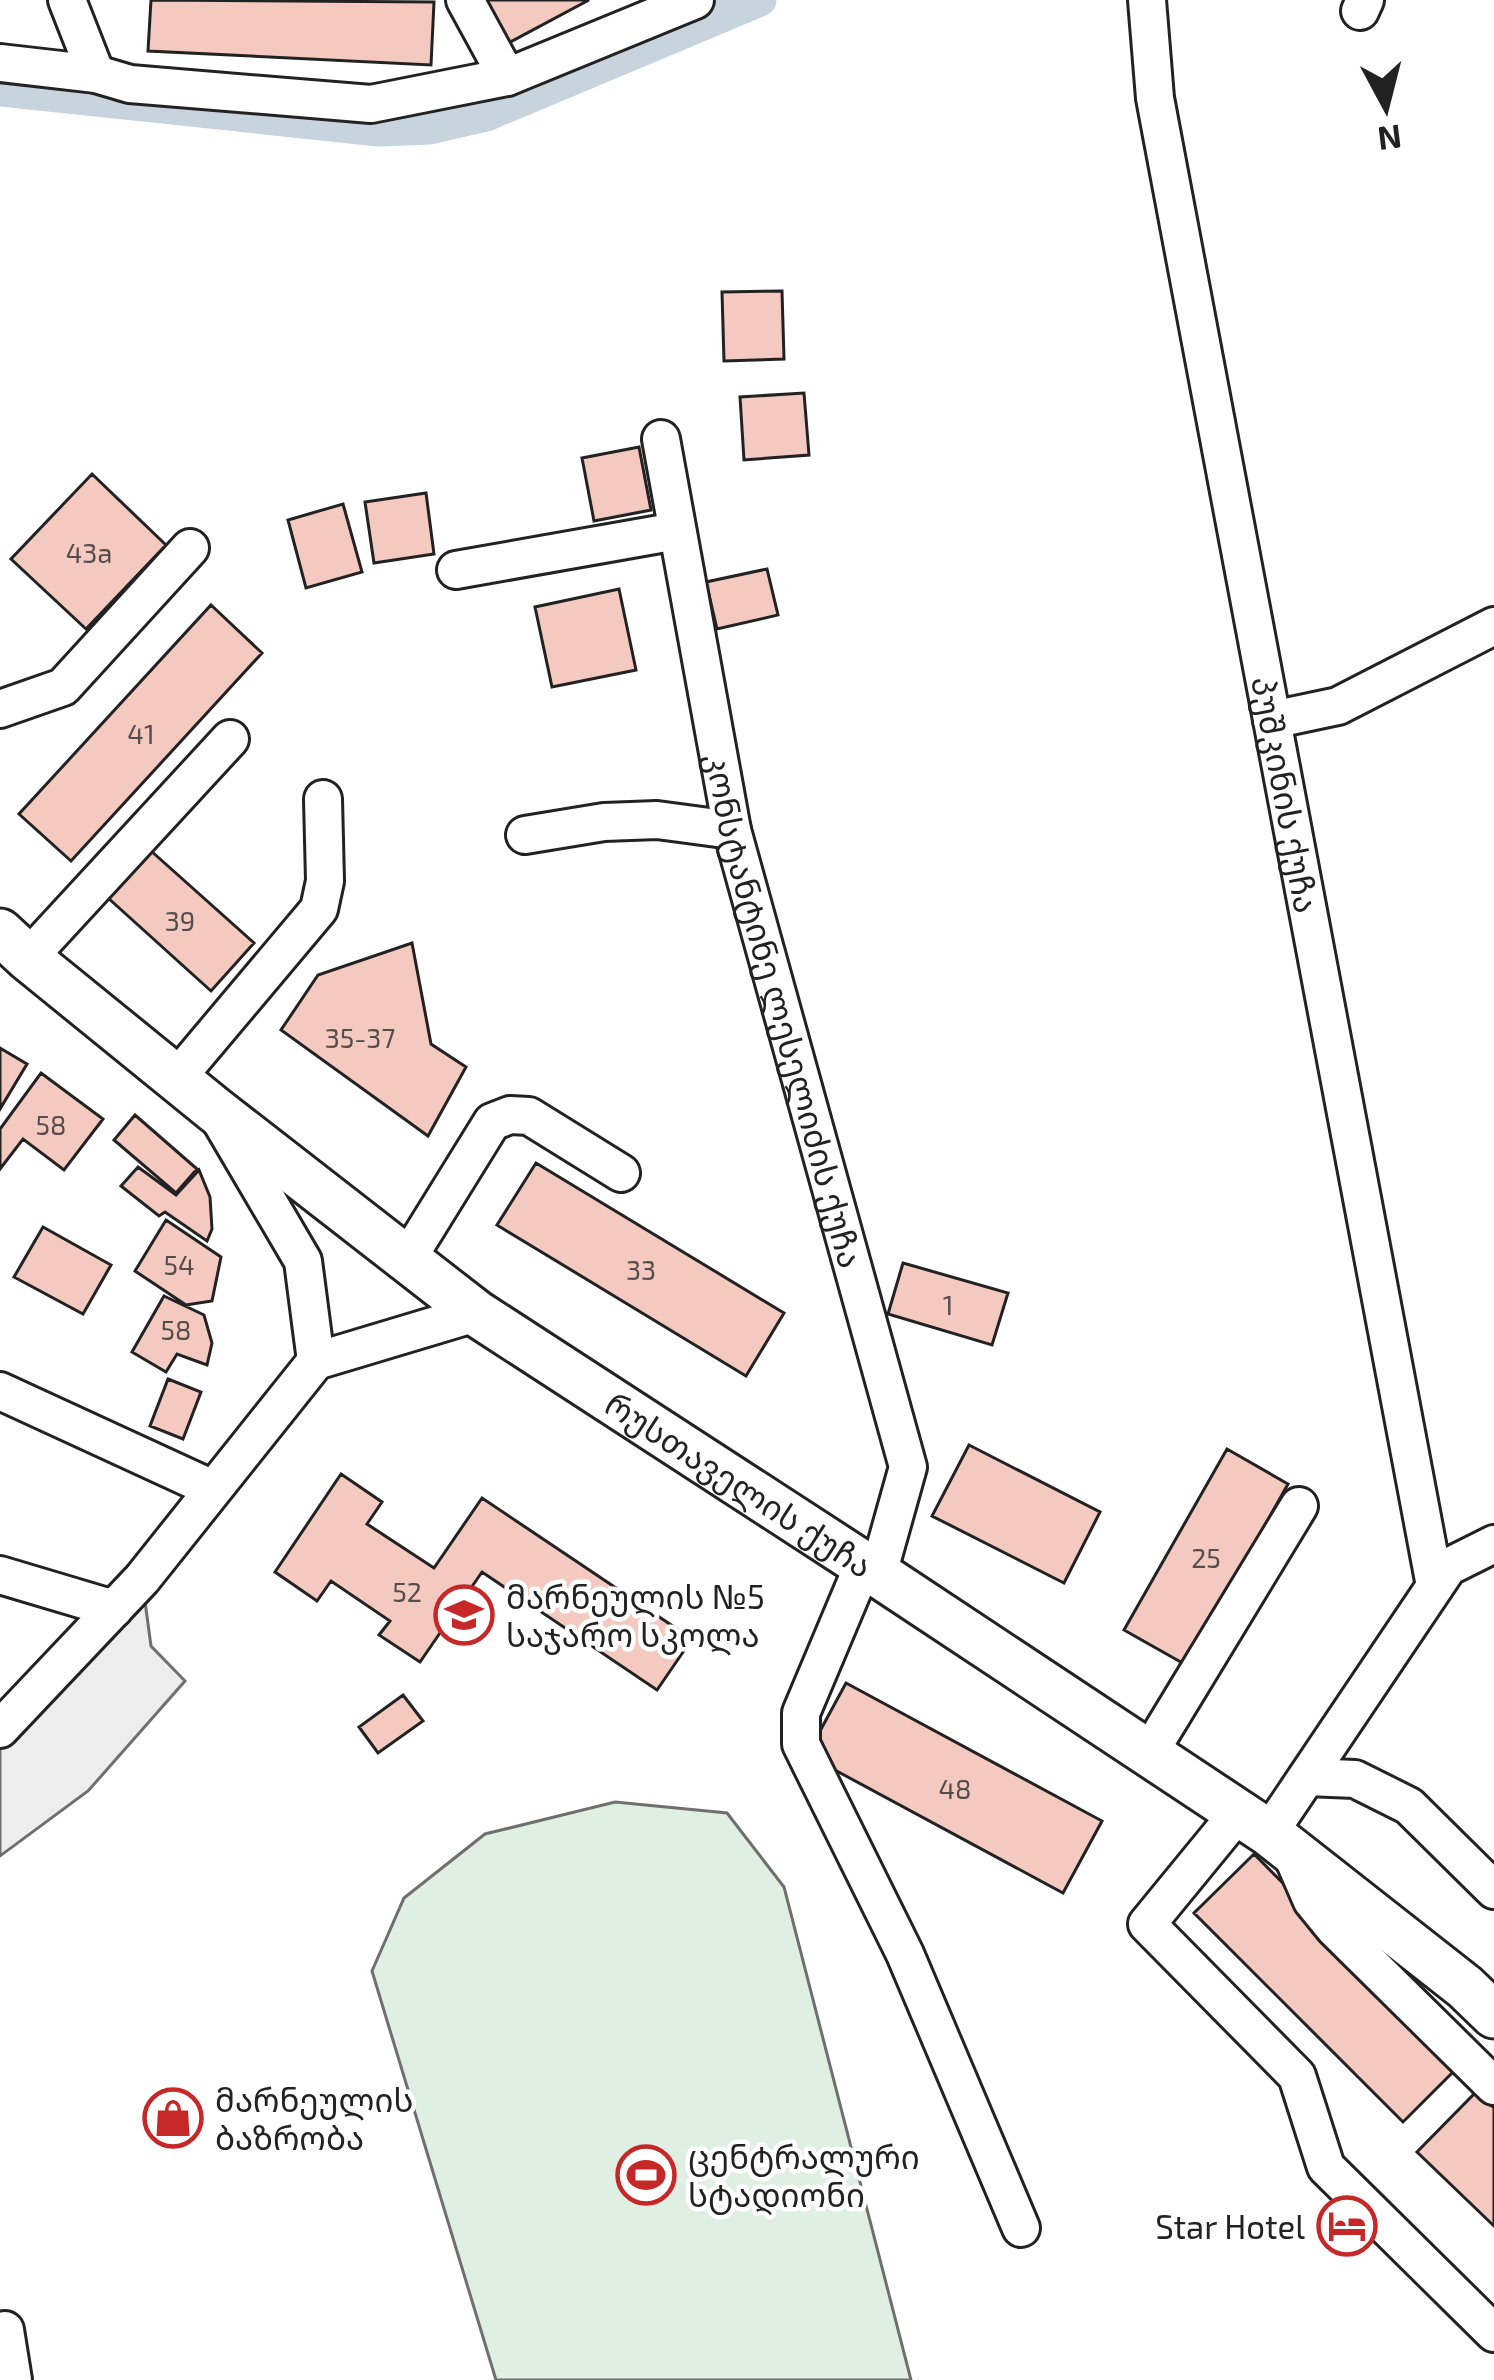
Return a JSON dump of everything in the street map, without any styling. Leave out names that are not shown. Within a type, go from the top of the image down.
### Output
[{"type":"main road","name":"რუსთაველის ქუჩა","points":[[14,945],[214,1110],[476,1313],[1265,1832],[1494,2015]]},
{"type":"street","points":[[67,0],[96,74]]},
{"type":"street","points":[[465,0],[507,76]]},
{"type":"street","points":[[0,63],[96,74],[130,84],[371,104],[507,76],[695,0]]},
{"type":"street","name":"პუშკინის ქუჩა","points":[[1147,0],[1155,98],[1435,1586]]},
{"type":"street","name":"კონსტანტინე ლესელიძის ქუჩა","points":[[661,439],[732,830],[908,1467],[870,1570],[801,1713],[800,1744],[905,1954],[1021,2228]]},
{"type":"street","points":[[455,570],[676,531]]},
{"type":"street","points":[[0,709],[62,687],[190,548]]},
{"type":"street","points":[[1272,720],[1338,706],[1494,626]]},
{"type":"street","points":[[14,945],[230,739]]},
{"type":"street","points":[[176,1078],[319,909],[326,881],[323,800]]},
{"type":"street","points":[[525,835],[604,821],[656,820],[732,830]]},
{"type":"street","points":[[214,1110],[303,1261],[316,1360]]},
{"type":"street","points":[[406,1261],[492,1122],[510,1114],[529,1117],[621,1173]]},
{"type":"street","points":[[0,1729],[142,1579],[316,1360],[476,1313]]},
{"type":"street","points":[[0,1391],[213,1489]]},
{"type":"street","points":[[1149,1754],[1299,1506]]},
{"type":"street","points":[[1494,1544],[1448,1567],[1265,1832],[1147,1924],[1297,2075],[1326,2167],[1494,2333]]},
{"type":"street","points":[[0,1575],[114,1609]]},
{"type":"street","points":[[1307,1777],[1355,1779],[1409,1806],[1494,1891]]},
{"type":"street","points":[[1265,1832],[1334,1928],[1494,2086]]},
{"type":"street","points":[[5,2330],[13,2380]]},
{"type":"green space","name":"ცენტრალური სტადიონი","points":[[615,1802],[727,1813],[784,1887],[911,2380],[496,2380],[372,1971],[404,1898],[485,1834]]},
{"type":"shaded area","points":[[142,1579],[151,1646],[185,1681],[88,1791],[0,1856],[0,1729]]},
{"type":"building","points":[[151,0],[434,2],[431,65],[148,51]]},
{"type":"building","points":[[479,0],[589,0],[503,46]]},
{"type":"building","points":[[782,291],[784,359],[724,361],[722,292]]},
{"type":"building","points":[[804,393],[809,455],[744,460],[740,397]]},
{"type":"building","points":[[639,447],[651,510],[594,521],[582,458]]},
{"type":"building","points":[[92,474],[166,545],[86,629],[11,559]]},
{"type":"building","points":[[426,493],[434,554],[374,563],[365,502]]},
{"type":"building","points":[[343,504],[362,572],[306,588],[288,520]]},
{"type":"building","points":[[767,569],[778,615],[717,629],[706,582]]},
{"type":"building","points":[[619,589],[636,670],[552,687],[535,607]]},
{"type":"building","points":[[211,605],[262,653],[71,861],[19,814]]},
{"type":"building","points":[[150,850],[254,943],[211,991],[107,897]]},
{"type":"building","points":[[412,943],[431,1044],[466,1067],[428,1136],[281,1030],[318,975]]},
{"type":"building","points":[[0,1048],[27,1064],[0,1109]]},
{"type":"building","points":[[41,1073],[103,1119],[64,1170],[23,1139],[0,1169],[0,1129]]},
{"type":"building","points":[[135,1115],[197,1169],[176,1193],[114,1140]]},
{"type":"building","points":[[536,1163],[784,1313],[746,1376],[497,1225]]},
{"type":"building","points":[[138,1167],[176,1195],[199,1170],[210,1197],[212,1229],[207,1241],[165,1212],[159,1216],[121,1186]]},
{"type":"building","points":[[166,1220],[221,1257],[212,1301],[186,1305],[135,1271]]},
{"type":"building","points":[[43,1227],[111,1265],[83,1314],[14,1277]]},
{"type":"building","points":[[903,1263],[1008,1293],[992,1345],[888,1314]]},
{"type":"building","points":[[164,1296],[204,1315],[212,1343],[207,1365],[177,1354],[166,1372],[132,1352]]},
{"type":"building","points":[[168,1379],[201,1392],[183,1439],[150,1426]]},
{"type":"building","points":[[969,1445],[1100,1512],[1064,1583],[932,1516]]},
{"type":"building","points":[[1227,1449],[1288,1484],[1186,1665],[1124,1630]]},
{"type":"building","points":[[341,1474],[382,1502],[367,1524],[434,1568],[482,1498],[692,1639],[657,1690],[482,1572],[420,1662],[379,1635],[390,1621],[331,1581],[317,1601],[275,1572]]},
{"type":"building","points":[[846,1683],[1102,1821],[1063,1893],[807,1755]]},
{"type":"building","points":[[403,1695],[423,1721],[378,1753],[359,1727]]},
{"type":"building","points":[[1254,1854],[1462,2063],[1403,2122],[1194,1913]]},
{"type":"building","points":[[1477,2091],[1494,2108],[1494,2226],[1417,2152]]},
{"type":"waterway","points":[[0,90],[379,130],[430,128],[486,115],[760,0]]},
{"type":"place","name":"მარნეულის №5 საჯარო სკოლა","points":[[464,1615]]},
{"type":"place","name":"მარნეულის ბაზრობა","points":[[173,2118]]},
{"type":"place","name":"ცენტრალური სტადიონი","points":[[646,2175]]},
{"type":"place","name":"Star Hotel","points":[[1347,2226]]}]
